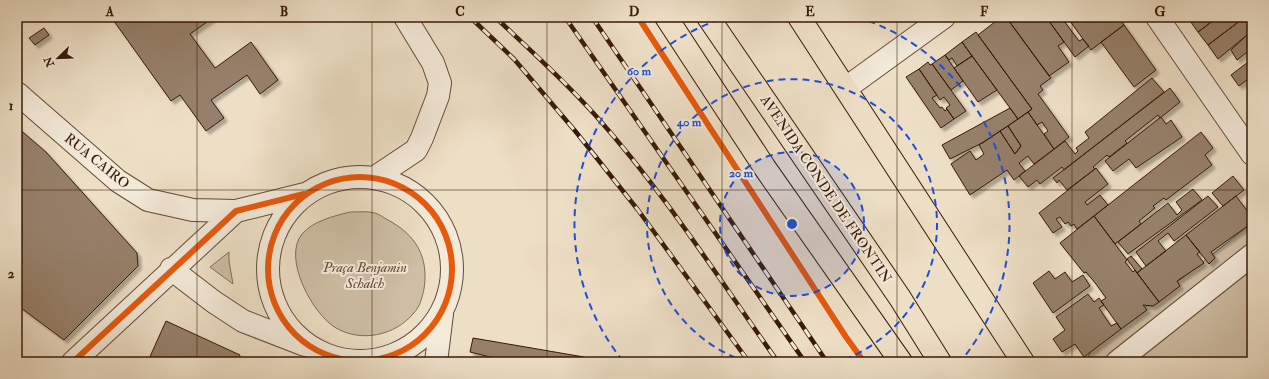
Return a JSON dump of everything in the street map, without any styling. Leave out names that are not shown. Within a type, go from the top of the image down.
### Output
[{"type":"highway","points":[[666,17],[765,168],[901,362]]},
{"type":"highway","name":"AVENIDA CONDE DE FRONTIN","points":[[708,17],[900,298],[940,362]]},
{"type":"highway","points":[[799,17],[1023,361]]},
{"type":"street","points":[[374,178],[416,150],[438,96],[440,83],[433,63],[405,17]]},
{"type":"street","points":[[846,88],[944,17]]},
{"type":"street","points":[[1157,17],[1252,154]]},
{"type":"street","name":"RUA CAIRO","points":[[17,93],[118,181],[148,200],[193,210],[236,211]]},
{"type":"street","points":[[74,362],[171,269],[236,211],[306,194],[327,183],[350,177],[374,178],[398,185],[417,197],[436,217],[447,239],[452,264],[450,288],[442,312],[436,362]]},
{"type":"street","points":[[306,194],[288,212],[275,234],[269,259],[270,284],[277,309],[291,330],[310,347]]},
{"type":"street","points":[[1117,362],[1252,255]]},
{"type":"street","points":[[171,269],[214,302],[243,321],[310,347],[338,360],[361,361],[385,358],[408,348],[428,332],[442,312]]},
{"type":"green space","name":"Praça Benjamin Schalch","points":[[350,212],[375,213],[398,226],[413,240],[422,257],[425,277],[424,289],[420,302],[415,311],[406,321],[388,332],[367,336],[346,333],[336,328],[318,311],[310,299],[298,271],[296,257],[297,244],[302,234],[318,222]]},
{"type":"green space","points":[[1252,223],[1252,362],[1086,362],[1091,350]]},
{"type":"green space","points":[[229,252],[229,261],[233,284],[210,267]]},
{"type":"building","points":[[111,17],[214,17],[190,34],[215,68],[251,42],[278,80],[260,94],[247,75],[211,100],[224,118],[206,131],[180,95],[171,101]]},
{"type":"building","points":[[999,17],[1006,17],[1051,78],[1040,86],[1043,90],[1038,94],[1069,137],[1054,149],[1044,134],[1048,131],[1042,122],[1037,125],[1028,112],[1032,109],[978,35],[1000,18]]},
{"type":"building","points":[[1006,17],[1046,17],[1064,42],[1058,46],[1069,62],[1049,76]]},
{"type":"building","points":[[1046,17],[1061,17],[1079,41],[1083,39],[1089,46],[1075,57]]},
{"type":"building","points":[[1067,17],[1118,17],[1124,25],[1091,50]]},
{"type":"building","points":[[1218,17],[1198,32],[1188,18]]},
{"type":"building","points":[[1218,17],[1245,17],[1208,45],[1198,32]]},
{"type":"building","points":[[1245,17],[1252,17],[1252,37],[1249,38],[1247,35],[1218,59],[1208,45]]},
{"type":"building","points":[[1124,25],[1156,70],[1134,87],[1101,42]]},
{"type":"building","points":[[44,28],[49,35],[35,45],[29,38]]},
{"type":"building","points":[[976,32],[1032,109],[1018,119],[962,42]]},
{"type":"building","points":[[1247,35],[1249,38],[1252,37],[1252,48],[1237,60],[1231,50]]},
{"type":"building","points":[[962,42],[972,56],[957,66],[952,58],[949,60],[945,55]]},
{"type":"building","points":[[945,55],[963,81],[951,90],[932,64]]},
{"type":"building","points":[[972,56],[997,90],[978,102],[954,68]]},
{"type":"building","points":[[1252,59],[1252,84],[1248,79],[1239,86],[1231,75]]},
{"type":"building","points":[[928,62],[930,65],[932,64],[966,111],[954,119],[946,108],[950,105],[944,97],[940,100],[919,69]]},
{"type":"building","points":[[919,69],[937,95],[932,98],[940,108],[942,107],[945,111],[947,109],[954,119],[941,128],[906,77]]},
{"type":"building","points":[[1152,78],[1164,92],[1064,170],[1062,167],[1040,184],[1037,180],[1028,187],[1019,176],[1065,141],[1075,154],[1078,151],[1076,148],[1089,138],[1085,132]]},
{"type":"building","points":[[1170,88],[1180,102],[1160,118],[1158,115],[1125,141],[1127,143],[1109,157],[1107,155],[1093,167],[1095,169],[1067,190],[1059,180],[1057,183],[1053,178]]},
{"type":"building","points":[[1010,108],[1018,119],[984,142],[950,159],[942,145]]},
{"type":"building","points":[[1028,112],[1054,149],[1034,164],[1028,156],[1019,163],[1025,171],[1014,180],[1007,170],[970,195],[951,164],[970,151],[976,160],[984,154],[979,145],[1000,131],[1015,154],[1021,146],[1008,126]]},
{"type":"building","points":[[1161,117],[1166,124],[1171,120],[1182,137],[1136,168],[1129,159],[1113,171],[1105,161]]},
{"type":"building","points":[[1008,126],[1021,146],[1015,154],[1000,131]]},
{"type":"building","points":[[17,127],[46,152],[137,253],[138,266],[64,340],[17,305]]},
{"type":"building","points":[[1201,132],[1213,148],[1205,155],[1212,165],[1166,200],[1164,198],[1153,206],[1155,208],[1139,221],[1141,224],[1115,244],[1094,216]]},
{"type":"building","points":[[1096,168],[1108,184],[1085,202],[1087,205],[1100,195],[1108,205],[1077,229],[1074,224],[1071,226],[1068,222],[1065,224],[1060,217],[1056,219],[1062,227],[1053,233],[1039,213]]},
{"type":"building","points":[[1233,176],[1244,190],[1223,206],[1212,193]]},
{"type":"building","points":[[1193,189],[1202,200],[1128,254],[1118,242],[1168,203],[1177,215],[1182,210],[1176,202]]},
{"type":"building","points":[[1208,196],[1218,207],[1174,241],[1168,233],[1158,241],[1166,251],[1146,266],[1136,252]]},
{"type":"building","points":[[1236,196],[1252,217],[1252,223],[1211,252],[1215,258],[1209,264],[1186,235]]},
{"type":"building","points":[[1094,216],[1127,260],[1125,262],[1133,272],[1135,270],[1159,302],[1153,306],[1143,305],[1147,310],[1121,329],[1101,301],[1106,298],[1086,272],[1084,273],[1060,243]]},
{"type":"building","points":[[1186,235],[1200,252],[1197,254],[1204,263],[1177,281],[1180,286],[1159,302],[1137,273]]},
{"type":"building","points":[[1131,256],[1142,269],[1137,273],[1127,259]]},
{"type":"building","points":[[1049,271],[1055,279],[1065,272],[1072,282],[1083,275],[1090,286],[1053,313],[1033,283]]},
{"type":"building","points":[[1088,294],[1094,302],[1099,298],[1104,305],[1099,308],[1111,326],[1117,323],[1121,329],[1084,357],[1075,344],[1062,352],[1053,339],[1065,330],[1056,317]]},
{"type":"building","points":[[166,321],[240,355],[237,362],[148,361]]},
{"type":"building","points":[[473,338],[584,357],[583,362],[517,362],[470,352]]},
{"type":"railway","points":[[470,17],[514,59],[576,132],[638,210],[749,362]]},
{"type":"railway","points":[[495,17],[572,90],[621,145],[668,205],[778,362]]},
{"type":"railway","points":[[565,17],[805,362]]},
{"type":"railway","points":[[592,17],[827,362]]},
{"type":"cycle path","points":[[638,17],[846,337],[864,362]]},
{"type":"cycle path","points":[[360,177],[378,179],[395,184],[411,193],[425,204],[436,218],[445,234],[450,251],[452,269],[450,287],[445,304],[436,320],[425,334],[411,345],[395,354],[378,359],[360,361],[342,359],[325,354],[309,345],[295,334],[284,320],[275,304],[270,287],[268,269],[270,251],[275,234],[284,218],[295,204],[309,193],[325,184],[342,179],[360,177]]},
{"type":"cycle path","points":[[73,362],[236,211],[304,194]]}]
